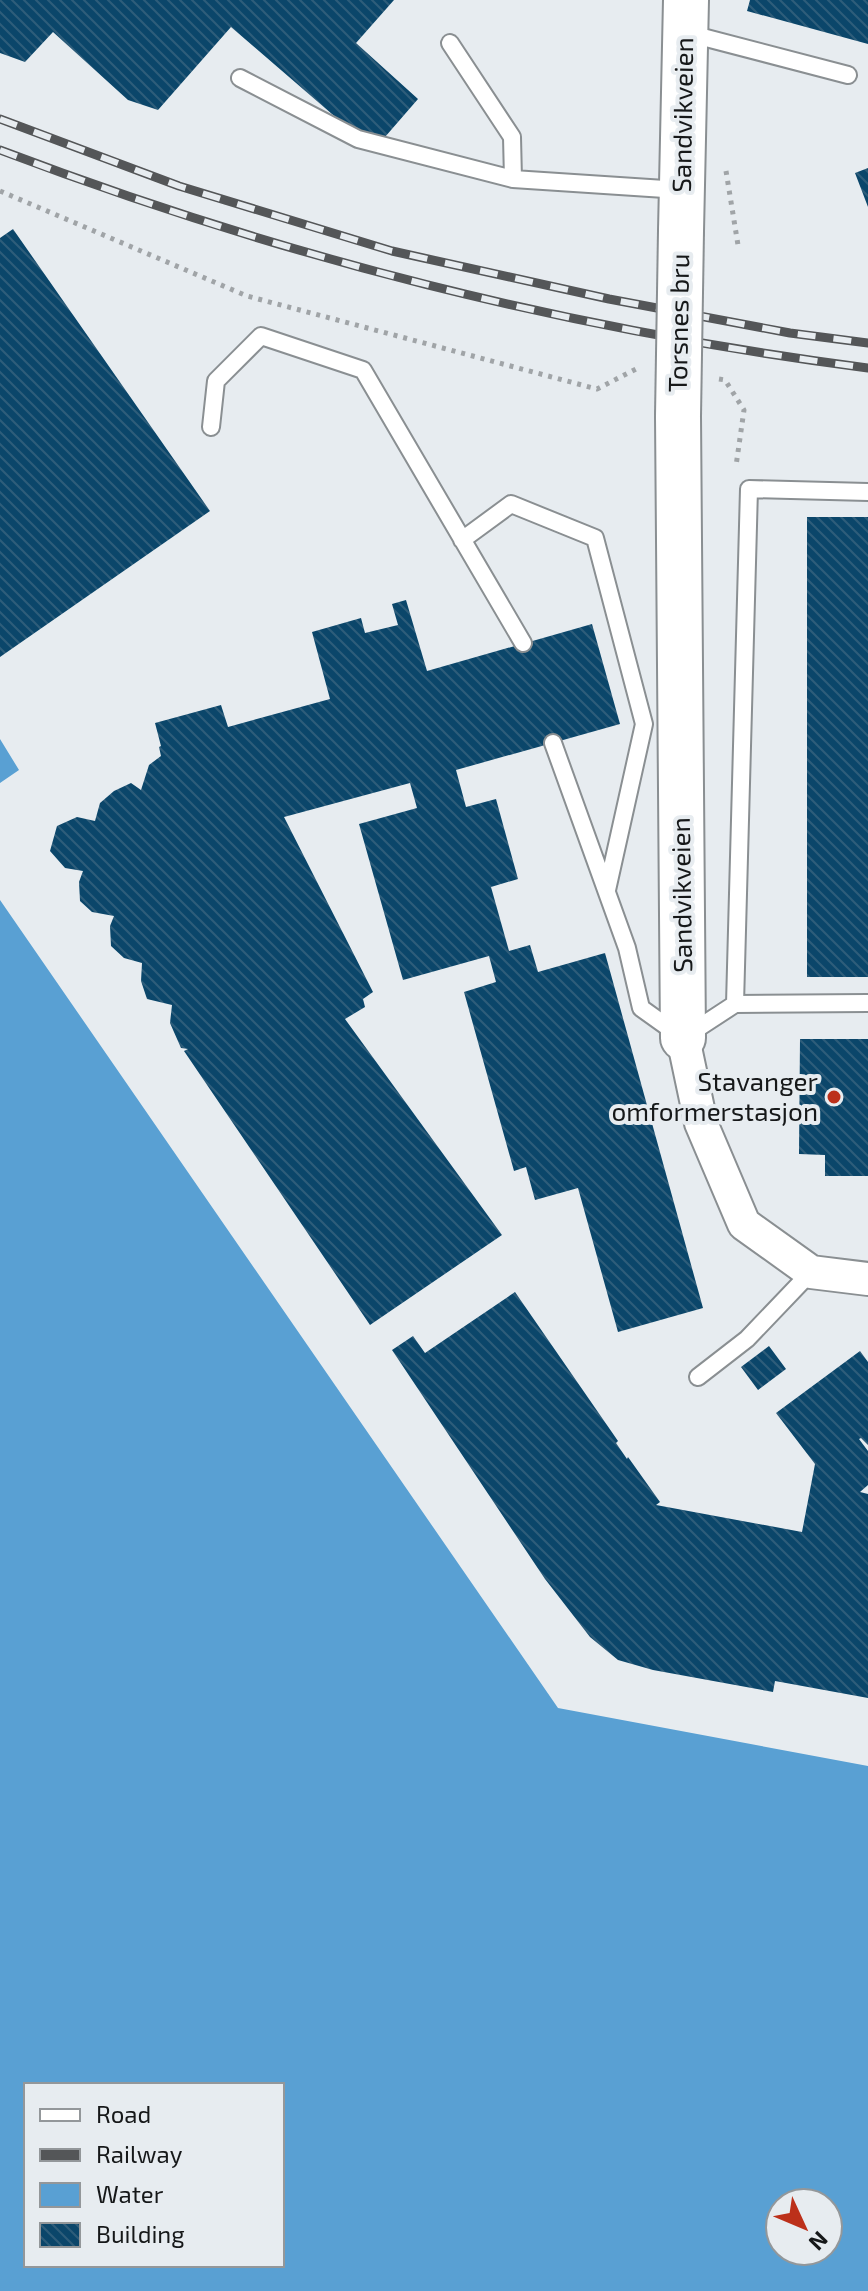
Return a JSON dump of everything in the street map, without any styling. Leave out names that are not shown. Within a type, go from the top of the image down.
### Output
[{"type":"street","name":"Sandvikveien","points":[[681,210],[686,16]]},
{"type":"street","name":"Torsnes bru","points":[[678,416],[681,210]]},
{"type":"street","name":"Sandvikveien","points":[[678,416],[683,1038],[701,1123],[744,1224],[811,1272],[868,1279]]},
{"type":"lane","points":[[686,16],[848,75]]},
{"type":"lane","points":[[450,43],[512,137],[513,179]]},
{"type":"lane","points":[[240,78],[358,139],[513,179],[681,210]]},
{"type":"lane","points":[[211,427],[216,381],[261,336],[363,370],[523,643]]},
{"type":"lane","points":[[735,1004],[749,489],[868,492]]},
{"type":"lane","points":[[462,540],[511,504],[595,538],[644,724],[607,892]]},
{"type":"lane","points":[[553,743],[627,948],[641,1008],[683,1038],[735,1004],[868,1003]]},
{"type":"lane","points":[[698,1377],[747,1339],[811,1272]]},
{"type":"water","points":[[0,739],[19,770],[0,783]]},
{"type":"water","points":[[0,900],[558,1708],[868,1766],[868,2291],[0,2291]]},
{"type":"building","points":[[0,0],[394,0],[356,43],[418,99],[385,137],[347,127],[231,27],[158,110],[128,100],[53,32],[25,62],[0,53]]},
{"type":"building","points":[[750,0],[868,0],[868,44],[747,11]]},
{"type":"building","points":[[868,168],[868,207],[855,173]]},
{"type":"building","points":[[13,229],[210,511],[0,657],[0,238]]},
{"type":"building","points":[[807,517],[868,517],[868,977],[807,977]]},
{"type":"building","points":[[406,600],[427,671],[592,624],[620,724],[456,770],[466,807],[496,799],[518,879],[491,887],[509,951],[530,945],[538,972],[605,953],[703,1308],[618,1332],[578,1188],[535,1200],[526,1167],[514,1171],[464,992],[496,982],[489,956],[403,980],[359,824],[417,808],[410,783],[284,817],[373,992],[363,999],[365,1007],[345,1019],[502,1235],[370,1325],[184,1051],[188,1049],[181,1048],[170,1023],[172,1005],[147,999],[141,981],[142,963],[124,958],[111,946],[110,926],[114,916],[92,912],[80,901],[79,882],[83,871],[65,868],[50,851],[57,826],[77,817],[95,821],[100,803],[114,791],[131,783],[141,790],[149,765],[161,756],[155,723],[221,705],[228,727],[330,699],[312,632],[361,618],[365,633],[398,625],[392,604]]},
{"type":"building","name":"Stavanger omformerstasjon","points":[[800,1039],[868,1039],[868,1176],[825,1176],[825,1155],[799,1154]]},
{"type":"building","points":[[515,1292],[618,1441],[616,1443],[627,1459],[660,1502],[656,1505],[802,1532],[815,1464],[776,1413],[860,1351],[868,1362],[868,1445],[859,1439],[868,1451],[868,1485],[860,1492],[868,1494],[868,1698],[775,1681],[773,1692],[653,1670],[618,1660],[590,1637],[545,1579],[392,1350],[413,1336],[425,1353]]},
{"type":"building","points":[[769,1346],[786,1369],[758,1390],[741,1367]]},
{"type":"railway","points":[[0,119],[179,186],[392,251],[609,299],[790,333],[868,343]]},
{"type":"railway","points":[[0,150],[213,224],[428,285],[645,333],[868,368]]},
{"type":"place","name":"Stavanger omformerstasjon","points":[[834,1097]]}]
